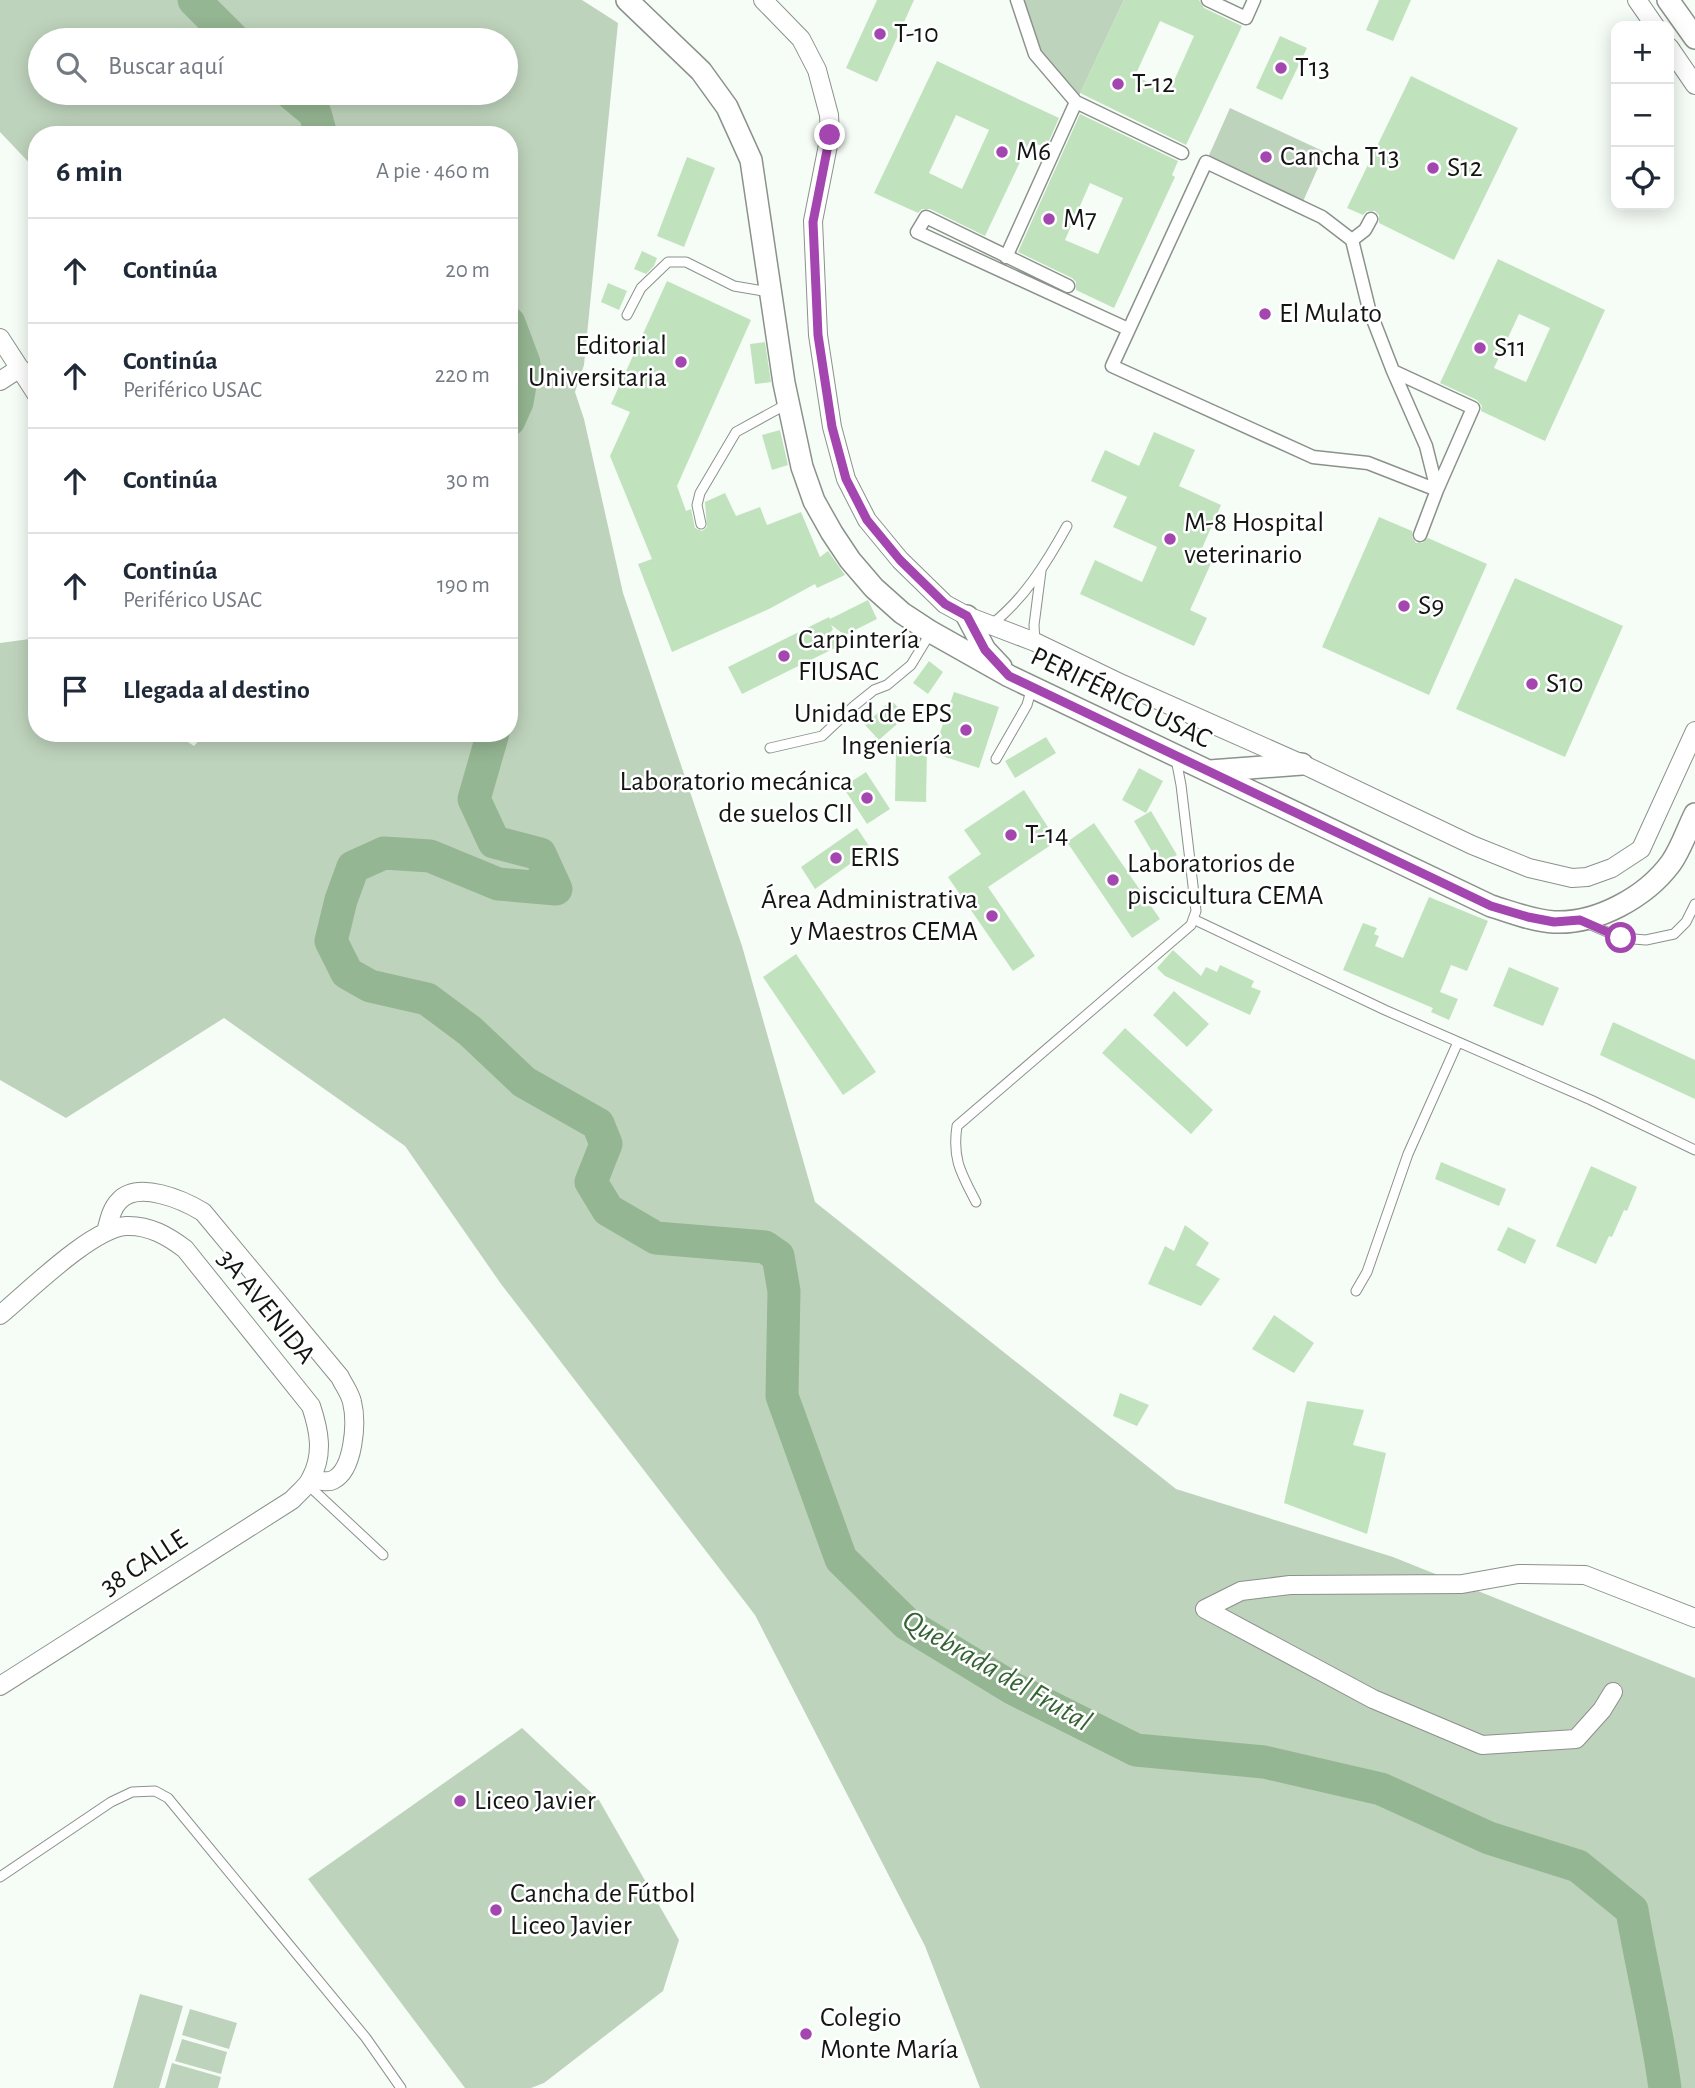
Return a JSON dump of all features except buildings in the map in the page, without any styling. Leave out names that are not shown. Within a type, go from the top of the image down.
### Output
[{"type":"street","name":"PERIFÉRICO USAC","points":[[627,0],[701,71],[727,107],[751,160],[788,403],[802,467],[814,501],[831,533],[874,588],[902,613],[1009,676],[1491,906],[1528,917],[1554,922],[1580,920],[1631,901],[1654,884],[1672,861],[1695,814]]},
{"type":"street","points":[[1017,0],[1035,54],[1076,102],[1182,153]]},
{"type":"street","points":[[1208,0],[1246,18],[1254,0]]},
{"type":"street","points":[[1637,0],[1652,21]]},
{"type":"street","points":[[1668,0],[1695,38]]},
{"type":"street","name":"PERIFÉRICO USAC","points":[[769,5],[801,39],[817,70],[829,115],[830,135],[813,222],[818,335],[832,427],[846,479],[867,520],[900,560],[945,604],[967,616],[1035,642],[1302,764],[1472,845],[1529,868],[1572,878],[1603,872],[1641,849],[1695,731]]},
{"type":"street","points":[[1674,54],[1695,85]]},
{"type":"street","points":[[1006,257],[1076,102]]},
{"type":"street","points":[[1206,162],[1322,217],[1352,240],[1369,309],[1426,446],[1437,490],[1368,464],[1313,457],[1112,366],[1206,162]]},
{"type":"street","points":[[1068,286],[926,217],[917,232],[1128,329]]},
{"type":"street","points":[[1352,240],[1365,229],[1371,219]]},
{"type":"street","points":[[0,338],[28,381]]},
{"type":"street","points":[[0,381],[20,369]]},
{"type":"street","points":[[1393,371],[1474,408],[1420,535]]},
{"type":"street","points":[[967,616],[985,650],[1009,676]]},
{"type":"street","points":[[1208,771],[1302,764]]},
{"type":"street","points":[[0,1315],[75,1252],[106,1232],[111,1211],[120,1198],[139,1192],[187,1202],[203,1212],[340,1377],[352,1402],[353,1434],[349,1461],[341,1475],[330,1482],[309,1481]]},
{"type":"street","name":"3A AVENIDA","points":[[106,1232],[125,1226],[146,1228],[171,1238],[185,1249],[311,1406],[319,1432],[319,1451],[309,1481]]},
{"type":"street","name":"38 CALLE","points":[[0,1686],[292,1500],[309,1481]]},
{"type":"street","points":[[1613,1692],[1602,1710],[1576,1739],[1482,1745],[1373,1699],[1205,1609],[1241,1591],[1290,1585],[1462,1584],[1518,1574],[1584,1575],[1695,1618]]},
{"type":"lane","points":[[627,314],[641,288],[668,262],[686,262],[734,286],[770,292]]},
{"type":"lane","points":[[701,524],[697,505],[700,493],[736,432],[788,403]]},
{"type":"lane","points":[[992,624],[1009,611],[1041,570],[1067,526]]},
{"type":"lane","points":[[1035,642],[1034,625],[1041,570]]},
{"type":"lane","points":[[770,748],[822,736],[874,690],[887,685],[911,665],[931,632]]},
{"type":"lane","points":[[996,759],[1027,705],[1032,687]]},
{"type":"lane","points":[[976,1202],[958,1169],[954,1147],[957,1126],[1191,925],[1196,911],[1175,755]]},
{"type":"lane","points":[[1580,920],[1621,938],[1646,940],[1674,934],[1690,922],[1695,904]]},
{"type":"lane","points":[[1193,919],[1695,1150]]},
{"type":"lane","points":[[1356,1292],[1367,1272],[1408,1154],[1458,1042]]},
{"type":"lane","points":[[309,1481],[383,1555]]},
{"type":"lane","points":[[0,1877],[111,1802],[132,1792],[155,1791],[168,1798],[366,2038],[401,2088]]},
{"type":"green space","points":[[0,0],[582,0],[618,23],[584,365],[575,392],[584,419],[623,593],[742,946],[815,1202],[1176,1489],[1393,1557],[1695,1678],[1695,2088],[980,2088],[925,1946],[755,1615],[501,1284],[405,1146],[224,1018],[66,1118],[0,1080],[0,643],[28,639],[28,742],[188,742],[194,746],[198,742],[518,742],[518,126],[28,126],[28,162],[0,132]]},
{"type":"green space","points":[[1017,0],[1124,0],[1076,102],[1035,54]]},
{"type":"green space","name":"Cancha T13","points":[[1230,108],[1325,152],[1301,206],[1206,162]]},
{"type":"green space","name":"Cancha de Fútbol Liceo Javier","points":[[522,1728],[599,1800],[679,1940],[663,1991],[544,2083],[531,2088],[465,2088],[308,1879]]},
{"type":"green space","points":[[140,1994],[183,2006],[159,2088],[113,2088]]},
{"type":"green space","points":[[190,2009],[237,2023],[229,2049],[182,2035]]},
{"type":"green space","points":[[182,2039],[227,2052],[221,2074],[175,2061]]},
{"type":"green space","points":[[172,2063],[221,2077],[218,2088],[165,2088]]},
{"type":"waterway","points":[[194,0],[222,28]]},
{"type":"waterway","points":[[305,105],[315,113],[319,126]]},
{"type":"waterway","points":[[518,347],[524,363],[518,396]]},
{"type":"waterway","name":"Quebrada del Frutal","points":[[490,742],[474,799],[494,842],[540,854],[556,889],[498,884],[430,856],[384,853],[353,867],[331,941],[347,973],[370,986],[427,999],[470,1031],[524,1082],[598,1124],[606,1144],[591,1182],[608,1210],[656,1238],[765,1247],[778,1256],[784,1291],[782,1396],[841,1559],[907,1624],[1012,1688],[1136,1750],[1264,1762],[1381,1789],[1489,1838],[1578,1866],[1632,1910],[1665,2088]]},
{"type":"place","name":"T-10","points":[[880,34]]},
{"type":"place","name":"T13","points":[[1281,68]]},
{"type":"place","name":"T-12","points":[[1118,84]]},
{"type":"place","name":"M6","points":[[1002,152]]},
{"type":"place","name":"Cancha T13","points":[[1266,157]]},
{"type":"place","name":"S12","points":[[1433,168]]},
{"type":"place","name":"M7","points":[[1049,219]]},
{"type":"place","name":"El Mulato","points":[[1265,314]]},
{"type":"place","name":"S11","points":[[1480,348]]},
{"type":"place","name":"Editorial Universitaria","points":[[681,362]]},
{"type":"place","name":"M-8 Hospital veterinario","points":[[1170,539]]},
{"type":"place","name":"S9","points":[[1404,606]]},
{"type":"place","name":"Carpintería FIUSAC","points":[[784,656]]},
{"type":"place","name":"S10","points":[[1532,684]]},
{"type":"place","name":"Unidad de EPS Ingeniería","points":[[966,730]]},
{"type":"place","name":"Laboratorio mecánica de suelos CII","points":[[867,798]]},
{"type":"place","name":"T-14","points":[[1011,835]]},
{"type":"place","name":"ERIS","points":[[836,858]]},
{"type":"place","name":"Laboratorios de piscicultura CEMA","points":[[1113,880]]},
{"type":"place","name":"Área Administrativa y Maestros CEMA","points":[[992,916]]},
{"type":"place","name":"Liceo Javier","points":[[460,1801]]},
{"type":"place","name":"Cancha de Fútbol Liceo Javier","points":[[496,1910]]},
{"type":"place","name":"Colegio Monte María","points":[[806,2034]]},
{"type":"route","points":[[830,135],[813,222],[818,335],[832,427],[846,479],[867,520],[900,560],[945,604],[967,616],[985,650],[1009,676],[1491,906],[1554,922],[1580,920],[1621,938]]}]
